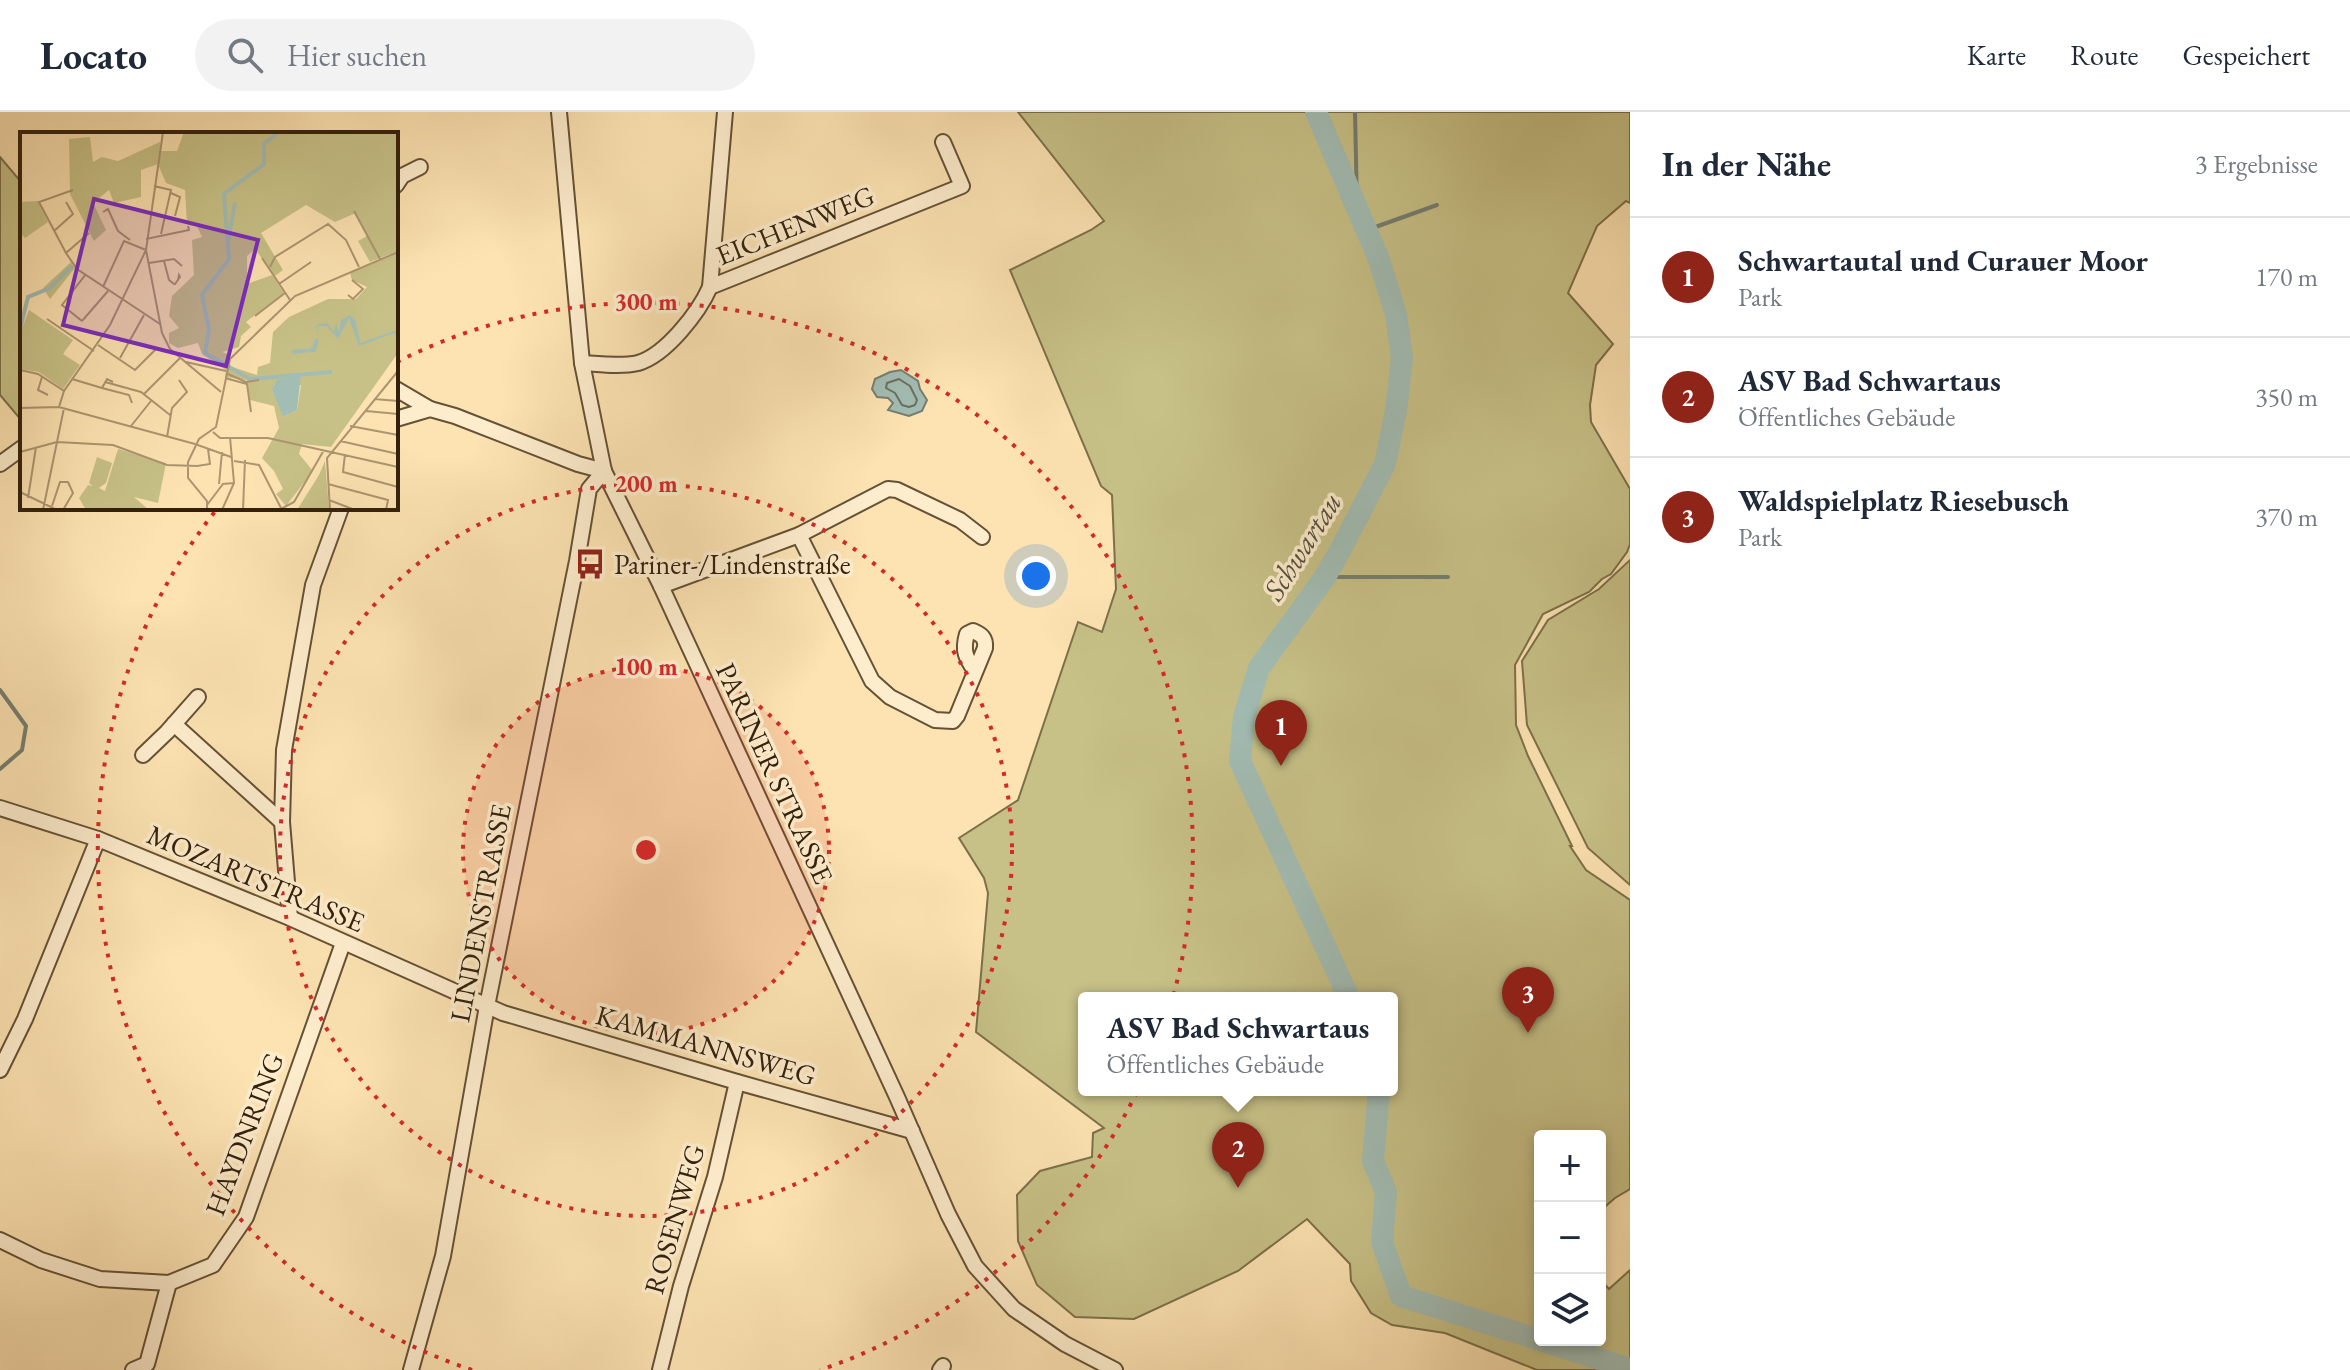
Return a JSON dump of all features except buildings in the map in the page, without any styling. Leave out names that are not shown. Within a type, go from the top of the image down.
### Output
[{"type":"street","name":"PARINER STRASSE","points":[[559,112],[582,363],[604,471],[661,586],[948,1214],[975,1266],[1014,1309],[1065,1344],[1115,1370]]},
{"type":"street","points":[[710,287],[725,112]]},
{"type":"street","name":"EICHENWEG","points":[[582,363],[625,365],[654,356],[696,312],[710,287],[962,186],[943,142]]},
{"type":"street","points":[[398,182],[402,176],[420,167]]},
{"type":"street","points":[[398,389],[430,409],[604,471]]},
{"type":"street","points":[[398,418],[430,409]]},
{"type":"street","points":[[0,464],[20,449]]},
{"type":"street","name":"LINDENSTRASSE","points":[[411,1370],[443,1256],[487,1006],[589,489],[604,471]]},
{"type":"street","points":[[661,586],[799,535],[888,489],[897,490],[960,520],[982,537]]},
{"type":"street","points":[[290,918],[282,822],[284,750],[313,585],[340,510]]},
{"type":"street","points":[[799,535],[872,681],[890,697],[935,720],[953,721],[975,671]]},
{"type":"street","points":[[143,755],[198,697]]},
{"type":"street","points":[[174,724],[282,822]]},
{"type":"street","name":"MOZARTSTRASSE","points":[[0,808],[98,839],[290,918],[487,1006]]},
{"type":"street","points":[[0,1070],[25,1019],[98,839]]},
{"type":"street","name":"HAYDNRING","points":[[0,1240],[41,1260],[100,1279],[169,1283],[213,1265],[246,1217],[343,943]]},
{"type":"street","name":"KAMMANNSWEG","points":[[487,1006],[912,1131]]},
{"type":"street","name":"ROSENWEG","points":[[660,1370],[681,1286],[715,1177],[737,1082]]},
{"type":"street","points":[[133,1370],[147,1364],[169,1283]]},
{"type":"shaded area","points":[[1018,112],[1630,112],[1630,203],[1626,201],[1597,226],[1568,293],[1613,344],[1596,365],[1590,405],[1591,422],[1630,489],[1630,544],[1611,574],[1589,592],[1543,614],[1515,665],[1516,725],[1570,846],[1586,870],[1630,900],[1630,1189],[1606,1206],[1606,1130],[1534,1130],[1534,1346],[1606,1346],[1606,1286],[1609,1289],[1630,1270],[1630,1370],[1537,1370],[1445,1333],[1392,1325],[1371,1313],[1351,1281],[1350,1264],[1307,1219],[1238,1271],[1134,1319],[1075,1317],[1037,1285],[1018,1241],[1017,1195],[1040,1171],[1092,1157],[1093,1133],[1104,1128],[976,1032],[988,893],[984,878],[959,838],[1018,800],[1078,622],[1102,632],[1116,589],[1112,495],[1101,486],[1010,270],[1104,221]]},
{"type":"shaded area","points":[[0,157],[20,181],[20,419],[0,395]]},
{"type":"shaded area","points":[[1630,560],[1630,885],[1588,848],[1527,725],[1522,661],[1548,620],[1599,589]]},
{"type":"water","points":[[901,370],[918,381],[927,400],[922,411],[909,416],[888,410],[893,403],[888,398],[877,397],[872,389],[875,379]]},
{"type":"waterway","name":"Schwartau","points":[[1316,112],[1378,257],[1396,314],[1402,358],[1396,411],[1385,464],[1342,547],[1325,577],[1259,668],[1244,717],[1240,761],[1346,992]]},
{"type":"waterway","points":[[1355,112],[1357,205]]},
{"type":"waterway","points":[[1367,230],[1437,205]]},
{"type":"waterway","points":[[1325,577],[1448,577]]},
{"type":"waterway","points":[[0,690],[26,726],[22,750],[0,769]]},
{"type":"waterway","name":"Schwartau","points":[[1378,1096],[1373,1161],[1386,1192],[1382,1242],[1401,1296],[1534,1338]]},
{"type":"waterway","name":"Schwartau","points":[[1559,1346],[1630,1369]]},
{"type":"place","name":"Pariner-/Lindenstraße","points":[[590,564]]},
{"type":"place","name":"Schwartautal und Curauer Moor","points":[[1281,766]]},
{"type":"place","name":"Waldspielplatz Riesebusch","points":[[1528,1033]]},
{"type":"place","name":"ASV Bad Schwartaus","points":[[1238,1188]]}]
